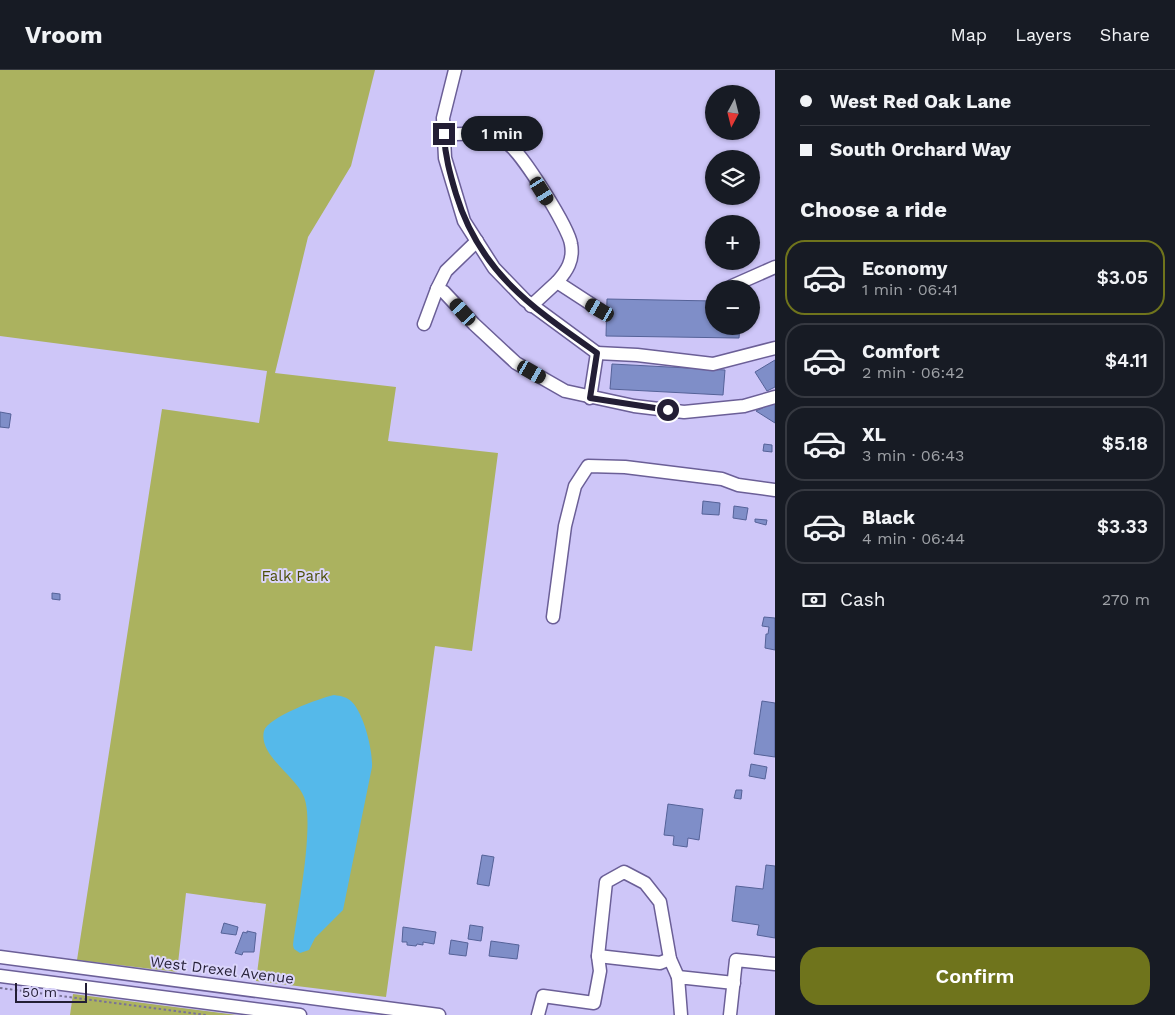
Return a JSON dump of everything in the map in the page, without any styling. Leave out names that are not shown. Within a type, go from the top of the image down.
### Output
[{"type":"street","points":[[455,70],[443,118],[445,158],[464,221],[494,268],[532,306],[597,353],[637,355],[712,364],[775,348]]},
{"type":"street","points":[[444,134],[474,135],[493,138],[508,144],[525,164],[568,232],[572,256],[568,269],[532,306]]},
{"type":"street","points":[[424,324],[446,271],[476,241]]},
{"type":"street","points":[[746,280],[775,267]]},
{"type":"street","points":[[557,282],[600,310]]},
{"type":"street","points":[[437,289],[444,292],[474,324],[516,363],[565,391],[590,398],[684,412],[744,406],[775,396]]},
{"type":"street","points":[[590,398],[597,353]]},
{"type":"street","points":[[553,617],[565,526],[575,486],[588,466],[625,467],[722,479],[738,486],[775,490]]},
{"type":"street","points":[[538,1015],[543,996],[594,1003],[600,971],[598,956],[606,882],[624,872],[645,883],[660,902],[670,959],[678,976],[680,1015]]},
{"type":"street","points":[[598,956],[660,963],[670,959]]},
{"type":"street","name":"West Drexel Avenue","points":[[0,957],[439,1015]]},
{"type":"street","points":[[730,1015],[736,960],[775,964]]},
{"type":"street","points":[[0,976],[300,1015]]},
{"type":"street","points":[[678,976],[734,982]]},
{"type":"street","points":[[212,1003],[215,985]]},
{"type":"path","points":[[0,988],[206,1015]]},
{"type":"green space","name":"Falk Park","points":[[0,70],[375,70],[351,166],[308,237],[275,373],[396,387],[388,441],[498,453],[472,651],[435,646],[386,997],[256,981],[266,904],[186,893],[177,972],[77,960],[162,409],[259,423],[267,371],[0,336]]},
{"type":"green space","points":[[73,994],[237,1015],[70,1015]]},
{"type":"water","points":[[334,695],[350,700],[360,715],[369,743],[372,767],[343,910],[315,938],[309,950],[300,953],[294,949],[293,945],[306,847],[307,810],[300,789],[272,757],[267,748],[264,740],[264,731],[284,714]]},
{"type":"building","points":[[607,299],[705,301],[705,335],[739,335],[739,338],[606,336]]},
{"type":"building","points":[[775,360],[775,387],[767,391],[755,372]]},
{"type":"building","points":[[612,364],[725,370],[723,395],[610,389]]},
{"type":"building","points":[[775,402],[775,423],[756,411]]},
{"type":"building","points":[[0,412],[11,414],[9,428],[0,427]]},
{"type":"building","points":[[764,444],[772,445],[772,452],[763,451]]},
{"type":"building","points":[[703,501],[720,503],[719,515],[702,514]]},
{"type":"building","points":[[734,506],[748,508],[746,520],[733,518]]},
{"type":"building","points":[[755,519],[767,520],[766,525],[755,522]]},
{"type":"building","points":[[52,593],[60,594],[60,600],[52,599]]},
{"type":"building","points":[[764,617],[775,618],[775,650],[765,648],[766,634],[768,634],[769,627],[762,626]]},
{"type":"building","points":[[762,701],[775,703],[775,757],[754,754]]},
{"type":"building","points":[[751,764],[767,767],[765,779],[749,776]]},
{"type":"building","points":[[736,790],[742,790],[741,799],[734,798]]},
{"type":"building","points":[[668,804],[703,809],[699,840],[688,838],[687,847],[673,845],[674,836],[664,835]]},
{"type":"building","points":[[482,855],[494,857],[489,886],[477,884]]},
{"type":"building","points":[[766,865],[775,866],[775,938],[757,935],[759,925],[732,921],[736,886],[763,889]]},
{"type":"building","points":[[224,923],[238,927],[236,935],[221,933]]},
{"type":"building","points":[[470,925],[483,927],[481,941],[468,939]]},
{"type":"building","points":[[403,927],[436,932],[434,944],[423,942],[423,945],[407,945],[407,942],[402,942]]},
{"type":"building","points":[[247,931],[256,933],[254,952],[243,952],[242,955],[235,953],[243,932],[247,933]]},
{"type":"building","points":[[451,940],[468,943],[466,956],[449,954]]},
{"type":"building","points":[[491,941],[519,945],[517,959],[489,956]]},
{"type":"route","points":[[444,134],[445,158],[464,221],[494,268],[525,300],[597,353],[590,398],[668,410]]}]
